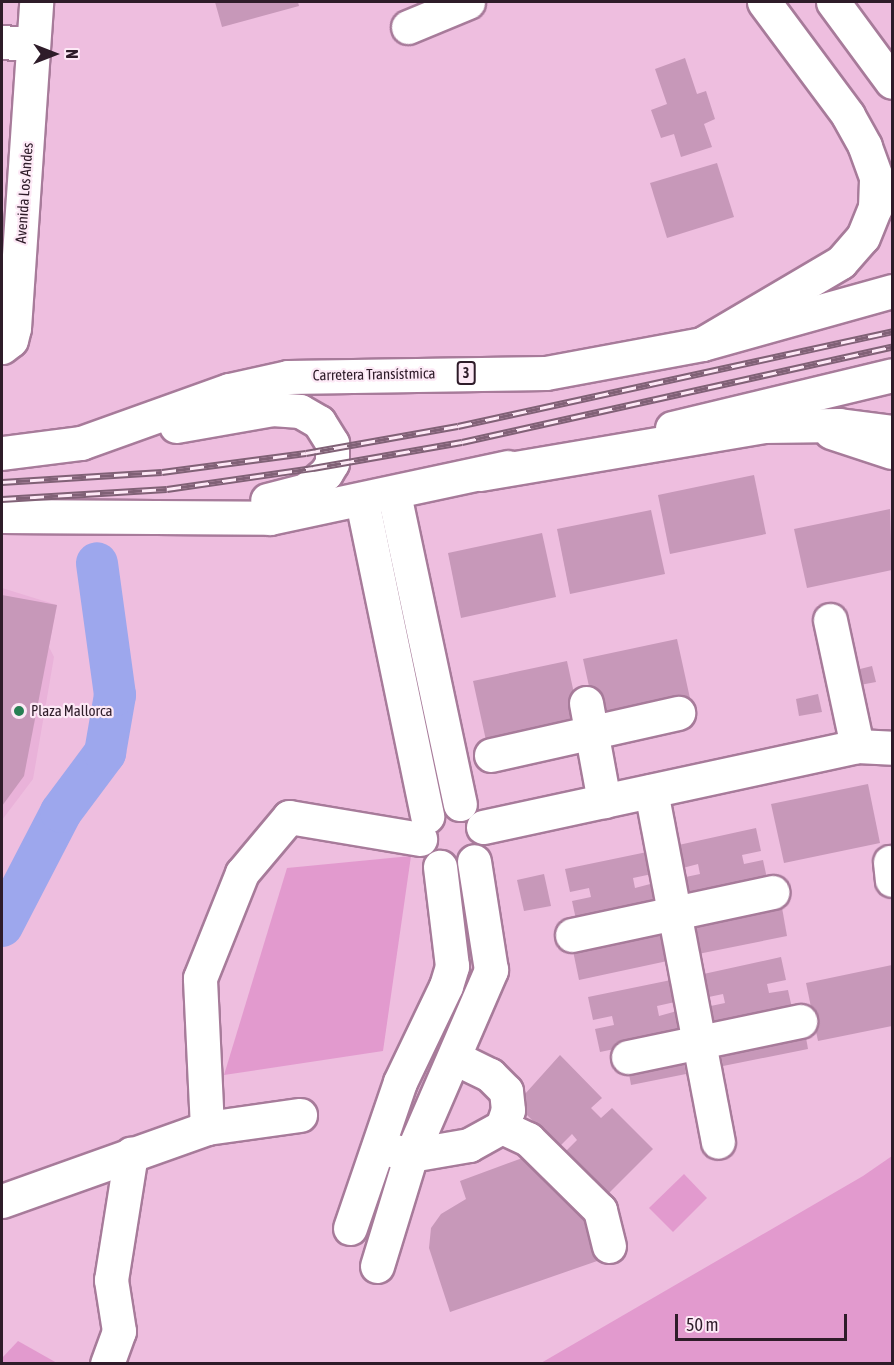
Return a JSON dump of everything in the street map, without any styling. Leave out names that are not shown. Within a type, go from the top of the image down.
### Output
[{"type":"main road","name":"Avenida Los Andes","points":[[6,344],[12,216],[36,2]]},
{"type":"main road","points":[[408,27],[468,2]]},
{"type":"main road","points":[[702,344],[841,262],[863,237],[875,208],[876,177],[865,146],[848,115],[764,2]]},
{"type":"main road","points":[[832,2],[892,82]]},
{"type":"main road","points":[[2,42],[33,44]]},
{"type":"main road","name":"Carretera Transístmica","points":[[2,453],[81,443],[230,390],[288,377],[546,373],[702,344],[892,291]]},
{"type":"main road","points":[[2,516],[270,518],[394,494],[892,375]]},
{"type":"main road","points":[[81,443],[286,409],[320,422],[332,443],[333,455],[326,473],[317,483],[292,496],[86,518]]},
{"type":"main road","points":[[480,474],[733,431],[805,424],[892,432]]},
{"type":"main road","points":[[805,424],[892,452]]},
{"type":"main road","points":[[394,494],[460,804]]},
{"type":"main road","points":[[362,501],[423,827],[430,860],[440,867],[464,867],[474,861],[485,839],[483,827],[471,809],[460,804],[441,805],[423,827]]},
{"type":"main road","points":[[830,620],[857,746]]},
{"type":"main road","points":[[492,755],[589,717],[678,714]]},
{"type":"main road","points":[[589,717],[604,801]]},
{"type":"main road","points":[[483,827],[857,746],[892,748]]},
{"type":"main road","points":[[651,791],[718,1142]]},
{"type":"main road","points":[[207,1128],[200,978],[242,873],[289,817],[423,827]]},
{"type":"main road","points":[[377,1266],[411,1155],[455,1058],[491,970],[474,861]]},
{"type":"main road","points":[[350,1228],[376,1146],[400,1082],[447,986],[452,966],[440,867]]},
{"type":"main road","points":[[572,935],[772,892]]},
{"type":"main road","points":[[628,1057],[800,1021]]},
{"type":"main road","points":[[376,1146],[411,1155],[469,1145],[502,1127],[507,1110],[506,1091],[490,1075],[455,1058]]},
{"type":"main road","points":[[2,1201],[207,1128],[300,1115]]},
{"type":"main road","points":[[502,1127],[528,1138],[600,1210],[609,1246]]},
{"type":"main road","points":[[107,1364],[119,1331],[111,1280],[131,1154]]},
{"type":"shaded area","name":"Plaza Mallorca","points":[[2,588],[57,605],[49,647],[54,657],[33,779],[2,820]]},
{"type":"shaded area","points":[[411,856],[383,1051],[224,1075],[287,868]]},
{"type":"shaded area","points":[[892,1156],[892,1363],[541,1363],[863,1176]]},
{"type":"shaded area","points":[[684,1174],[707,1198],[673,1232],[649,1208]]},
{"type":"shaded area","points":[[18,1341],[57,1363],[2,1363],[2,1358]]},
{"type":"building","points":[[215,2],[298,2],[299,6],[222,27]]},
{"type":"building","points":[[685,58],[697,94],[706,91],[715,119],[704,124],[712,147],[681,157],[674,134],[661,138],[651,110],[667,104],[655,69]]},
{"type":"building","points":[[717,163],[734,217],[667,238],[650,183]]},
{"type":"building","points":[[754,475],[766,534],[670,554],[658,495]]},
{"type":"building","points":[[890,509],[892,570],[807,588],[794,529]]},
{"type":"building","points":[[651,510],[665,574],[570,594],[557,529]]},
{"type":"building","points":[[542,533],[556,597],[461,618],[448,553]]},
{"type":"building","name":"Plaza Mallorca","points":[[2,595],[57,605],[24,776],[2,806]]},
{"type":"building","points":[[677,639],[691,703],[597,723],[583,659]]},
{"type":"building","points":[[567,661],[581,726],[487,745],[473,681]]},
{"type":"building","points":[[872,666],[876,682],[860,685],[856,670]]},
{"type":"building","points":[[818,694],[822,712],[799,716],[796,699]]},
{"type":"building","points":[[868,784],[880,843],[784,863],[771,804]]},
{"type":"building","points":[[756,828],[761,851],[742,855],[744,864],[763,860],[768,883],[686,901],[681,878],[700,874],[698,864],[679,869],[674,846]]},
{"type":"building","points":[[647,852],[652,874],[633,878],[635,888],[654,883],[659,906],[577,924],[572,901],[591,897],[589,888],[570,892],[565,869]]},
{"type":"building","points":[[544,874],[551,906],[524,911],[517,880]]},
{"type":"building","points":[[781,902],[787,936],[698,954],[691,921]]},
{"type":"building","points":[[664,927],[672,960],[579,980],[572,946]]},
{"type":"building","points":[[781,957],[786,980],[767,984],[769,993],[788,990],[793,1013],[711,1030],[706,1007],[725,1003],[723,994],[704,998],[699,975]]},
{"type":"building","points":[[892,965],[892,1026],[818,1041],[806,983]]},
{"type":"building","points":[[671,980],[675,1002],[657,1006],[659,1016],[677,1011],[682,1035],[600,1052],[595,1029],[614,1025],[612,1016],[593,1020],[588,997]]},
{"type":"building","points":[[805,1032],[808,1049],[723,1066],[720,1049]]},
{"type":"building","points":[[560,1055],[602,1098],[591,1108],[601,1118],[612,1108],[653,1149],[608,1194],[565,1152],[577,1140],[572,1134],[559,1147],[516,1104]]},
{"type":"building","points":[[683,1057],[686,1074],[631,1085],[628,1068]]},
{"type":"building","points":[[528,1156],[593,1221],[603,1259],[450,1312],[429,1248],[431,1228],[441,1214],[466,1199],[460,1181]]},
{"type":"waterway","points":[[2,926],[61,812],[105,753],[115,695],[97,563]]},
{"type":"railway","points":[[2,482],[162,472],[306,453],[458,426],[892,331]]},
{"type":"railway","points":[[2,499],[167,489],[313,468],[462,442],[892,347]]},
{"type":"place","name":"Plaza Mallorca","points":[[19,711]]}]
